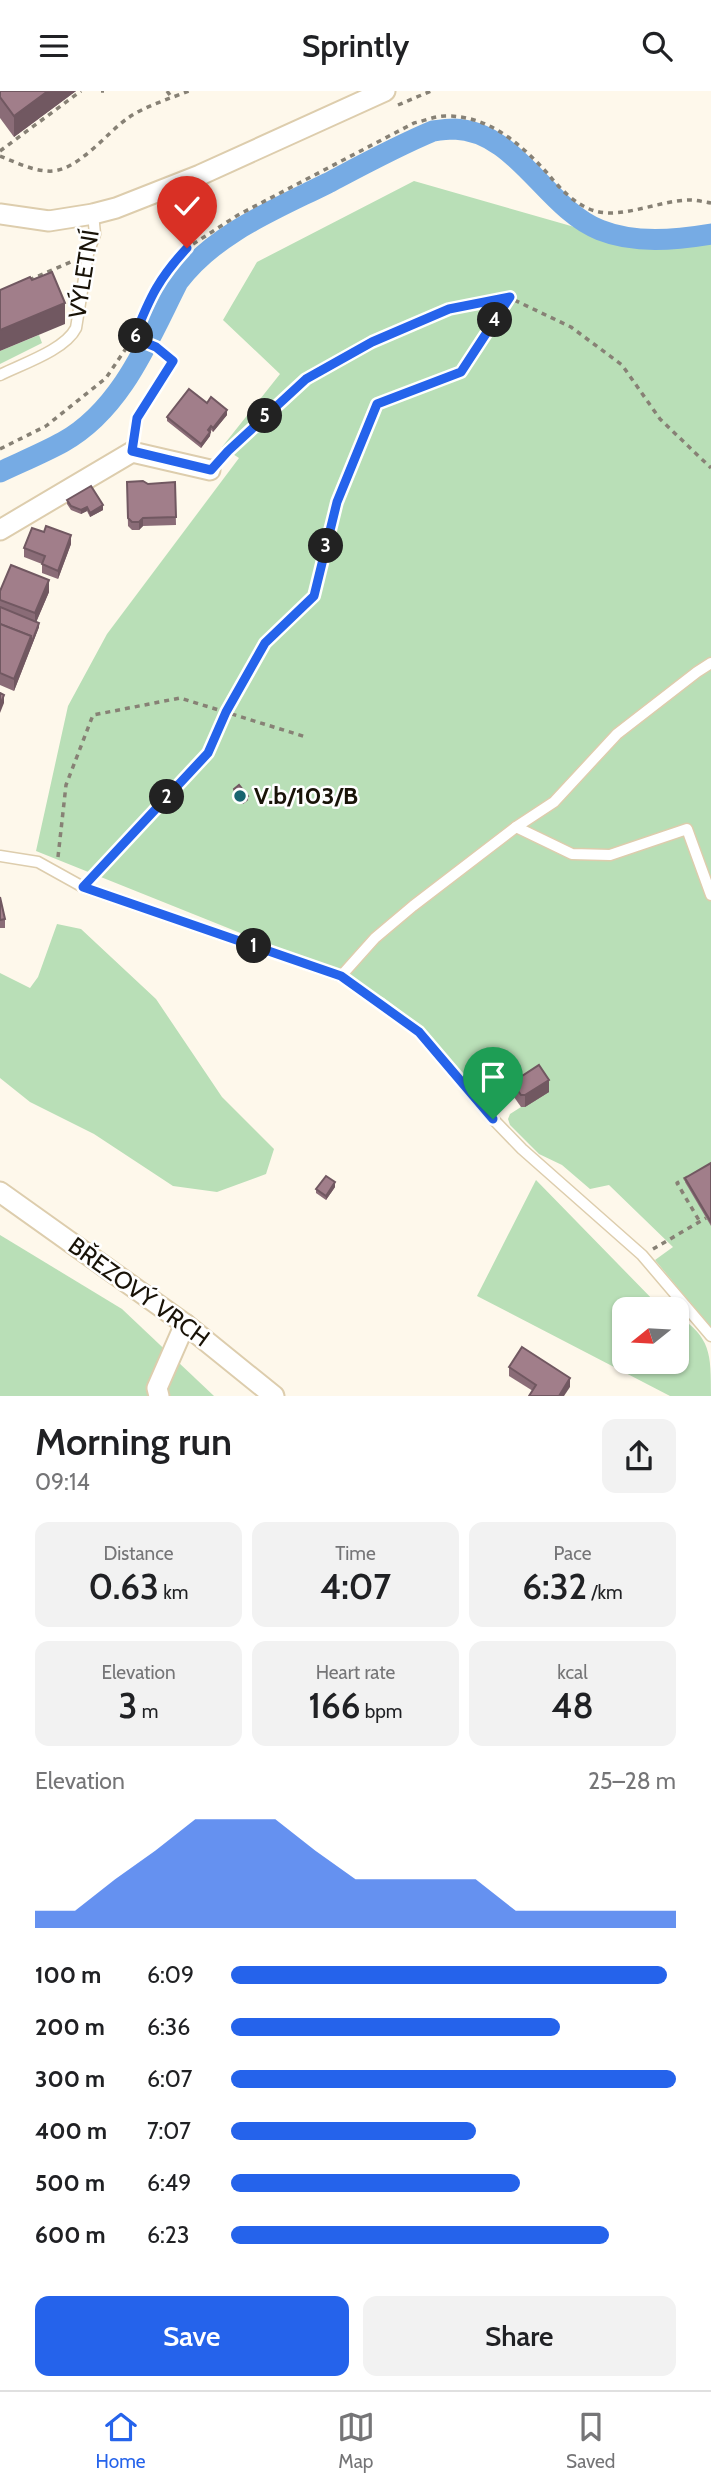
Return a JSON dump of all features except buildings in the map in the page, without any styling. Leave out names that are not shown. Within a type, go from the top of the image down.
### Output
[{"type":"street","points":[[0,214],[49,221],[93,214],[200,175],[385,91]]},
{"type":"street","points":[[0,530],[132,451],[211,470]]},
{"type":"street","name":"BŘEZOVÝ VRCH","points":[[0,1193],[185,1324],[274,1396]]},
{"type":"street","points":[[159,1396],[158,1388],[185,1324]]},
{"type":"lane","name":"VÝLETNÍ","points":[[0,375],[47,353],[72,335],[76,328],[88,254],[95,234],[93,214]]},
{"type":"lane","points":[[341,976],[376,938],[413,906],[516,827],[554,802],[617,734],[711,663]]},
{"type":"lane","points":[[516,827],[572,854],[610,855],[687,829],[711,895]]},
{"type":"lane","points":[[0,856],[38,862],[83,887],[341,976],[419,1032],[493,1119],[522,1149],[642,1255],[711,1336]]},
{"type":"path","points":[[81,91],[0,154],[29,167],[49,171],[61,170],[74,164],[130,116],[189,91]]},
{"type":"path","points":[[167,91],[172,98]]},
{"type":"path","points":[[0,449],[46,426],[106,378],[135,335],[152,292],[187,248],[237,215],[414,123],[444,116],[465,118],[506,134],[528,152],[556,184],[581,205],[595,211],[609,213],[690,200],[711,203]]},
{"type":"path","points":[[19,285],[88,254]]},
{"type":"path","points":[[211,470],[306,379],[372,342],[449,309],[510,297],[571,327],[622,365],[660,419],[711,468]]},
{"type":"path","points":[[83,887],[208,753],[226,712],[265,643],[314,596],[337,502],[377,404],[461,372],[510,297]]},
{"type":"path","points":[[132,451],[137,418],[173,361],[135,335]]},
{"type":"path","points":[[56,873],[66,785],[93,715],[180,698],[306,737]]},
{"type":"path","points":[[688,1177],[677,1183],[700,1222]]},
{"type":"path","points":[[642,1255],[706,1218]]},
{"type":"green space","points":[[414,181],[585,230],[618,245],[666,247],[711,242],[711,1328],[690,1302],[690,1297],[685,1297],[655,1260],[673,1247],[609,1185],[590,1189],[562,1165],[539,1154],[510,1125],[510,1114],[521,1107],[516,1092],[514,1097],[501,1105],[487,1103],[422,1027],[384,998],[320,965],[36,851],[68,706],[107,634],[239,458],[222,447],[280,374],[223,320],[257,262]]},
{"type":"green space","points":[[39,335],[42,343],[0,364],[0,351]]},
{"type":"green space","points":[[57,924],[81,929],[156,999],[222,1097],[274,1149],[266,1174],[217,1192],[173,1186],[94,1134],[30,1102],[0,1078],[0,973],[30,988],[38,977]]},
{"type":"green space","points":[[536,1180],[650,1297],[612,1297],[612,1366],[477,1296]]},
{"type":"green space","points":[[0,1235],[122,1309],[214,1396],[0,1396]]},
{"type":"green space","points":[[690,1325],[707,1348],[711,1396],[670,1396],[628,1374],[690,1374]]},
{"type":"waterway","points":[[0,472],[63,442],[84,428],[102,411],[132,371],[178,282],[209,250],[227,236],[267,213],[433,131],[454,129],[476,133],[496,143],[563,205],[600,230],[641,239],[711,234]]},
{"type":"place","name":"V.b/103/B","points":[[240,796]]},
{"type":"route","points":[[187,248],[152,292],[135,335],[173,361],[137,418],[132,451],[211,470],[306,379],[372,342],[449,309],[510,297],[461,372],[377,404],[337,502],[314,596],[265,643],[226,712],[208,753],[83,887],[341,976],[419,1032],[493,1119]]}]
